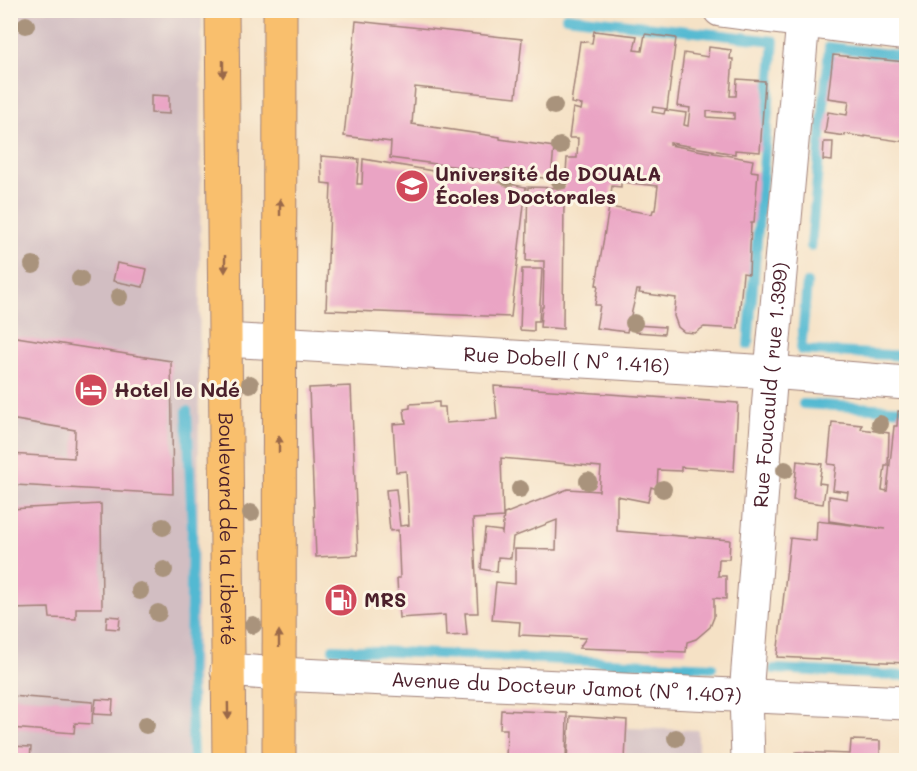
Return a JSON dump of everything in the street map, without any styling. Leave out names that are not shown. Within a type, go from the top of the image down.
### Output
[{"type":"main road","name":"Boulevard de la Liberté","points":[[222,10],[229,760]]},
{"type":"main road","points":[[279,760],[280,10]]},
{"type":"street","points":[[720,10],[804,16],[906,34]]},
{"type":"street","name":"Rue Foucauld ( rue 1.399)","points":[[748,760],[746,696],[771,372],[804,16]]},
{"type":"street","name":"Rue Dobell ( N° 1.416)","points":[[225,340],[771,372],[906,383]]},
{"type":"street","name":"Avenue du Docteur Jamot (N° 1.407)","points":[[228,670],[278,675],[906,703]]},
{"type":"shaded area","points":[[10,11],[202,11],[196,760],[11,760]]},
{"type":"shaded area","points":[[626,728],[698,730],[698,760],[625,760]]},
{"type":"building","name":"Université de DOUALA Écoles Doctorales","points":[[356,21],[522,39],[516,97],[415,87],[412,124],[554,147],[551,179],[390,158],[391,142],[344,136]]},
{"type":"building","points":[[594,31],[637,36],[634,50],[642,51],[645,34],[676,38],[667,109],[653,107],[652,112],[664,114],[665,110],[686,113],[684,125],[688,126],[690,108],[677,106],[684,53],[708,57],[709,47],[731,50],[730,59],[733,59],[730,96],[736,96],[737,79],[765,81],[760,152],[735,150],[735,154],[670,143],[670,145],[753,160],[751,171],[758,172],[754,223],[751,223],[749,274],[743,273],[738,329],[704,327],[695,333],[684,332],[678,327],[674,316],[676,298],[639,293],[640,290],[637,290],[627,332],[596,328],[600,305],[595,305],[598,285],[596,285],[609,207],[652,214],[655,210],[658,186],[621,182],[621,187],[612,186],[610,202],[564,196],[563,329],[540,327],[544,261],[526,261],[528,187],[565,188],[567,158],[577,158],[578,138],[569,138],[573,108],[581,110],[582,105],[571,103],[580,41],[592,43]],"holes":[[[707,111],[734,113],[734,119],[707,117]]]},
{"type":"building","points":[[833,55],[906,62],[906,142],[825,133],[828,112],[847,115],[849,101],[828,98]]},
{"type":"building","points":[[151,95],[169,96],[169,114],[151,113]]},
{"type":"building","points":[[824,142],[833,142],[832,161],[823,160]]},
{"type":"building","points":[[321,156],[359,159],[357,184],[362,184],[363,159],[526,187],[511,317],[326,310],[331,184],[322,183]]},
{"type":"building","points":[[117,263],[147,269],[143,287],[113,281]]},
{"type":"building","points":[[522,269],[542,269],[539,321],[534,321],[534,331],[520,330]]},
{"type":"building","points":[[635,325],[665,327],[664,334],[635,332]]},
{"type":"building","name":"Hotel le Ndé","points":[[10,336],[171,361],[173,494],[15,485],[14,507],[10,507],[10,454],[74,458],[75,430],[10,419]]},
{"type":"building","points":[[351,386],[358,555],[316,557],[309,388]]},
{"type":"building","points":[[494,386],[738,403],[734,471],[681,467],[681,471],[658,470],[657,489],[651,487],[648,502],[617,496],[617,531],[730,540],[729,559],[719,559],[718,576],[726,576],[726,599],[714,598],[714,617],[710,627],[696,639],[687,642],[686,652],[579,648],[586,638],[519,635],[520,622],[492,620],[496,582],[515,584],[515,549],[556,550],[557,520],[513,537],[511,558],[498,557],[497,572],[481,569],[485,529],[502,533],[504,514],[568,489],[599,491],[601,467],[501,458],[503,517],[473,519],[478,613],[465,613],[467,635],[446,636],[445,615],[399,618],[398,530],[390,531],[386,490],[396,489],[400,526],[409,525],[406,471],[396,472],[393,424],[406,423],[404,409],[410,408],[410,404],[439,402],[439,407],[445,407],[446,423],[497,419]]},
{"type":"building","points":[[898,411],[906,412],[906,663],[777,657],[790,538],[816,541],[817,521],[885,529],[829,521],[829,496],[847,499],[848,492],[833,490],[836,465],[828,464],[832,422],[862,425],[861,429],[889,433],[888,466],[885,466],[882,490],[887,491],[894,426],[897,426]]},
{"type":"building","points":[[797,461],[822,464],[819,483],[826,484],[823,504],[793,500]]},
{"type":"building","points":[[101,504],[102,608],[76,608],[76,619],[50,618],[49,608],[10,609],[10,509]]},
{"type":"building","points":[[107,616],[120,617],[119,629],[106,628]]},
{"type":"building","points":[[10,696],[93,702],[92,724],[75,723],[74,733],[10,728]]},
{"type":"building","points":[[96,699],[113,700],[112,715],[94,714]]},
{"type":"building","points":[[501,710],[567,713],[566,760],[506,760],[507,729],[500,729]]},
{"type":"building","points":[[570,716],[627,720],[625,760],[567,760]]},
{"type":"building","points":[[851,740],[880,741],[880,760],[796,760],[796,752],[850,754]]},
{"type":"building","points":[[10,746],[31,747],[30,760],[10,760]]},
{"type":"waterway","points":[[566,17],[774,41],[748,345]]},
{"type":"waterway","points":[[811,246],[829,47],[906,56]]},
{"type":"waterway","points":[[807,283],[801,350],[906,356]]},
{"type":"waterway","points":[[803,404],[906,410]]},
{"type":"waterway","points":[[187,411],[192,525],[190,676],[193,760]]},
{"type":"waterway","points":[[333,649],[712,667]]},
{"type":"waterway","points":[[774,669],[906,676]]},
{"type":"place","name":"Université de DOUALA Écoles Doctorales","points":[[412,186]]},
{"type":"place","name":"Hotel le Ndé","points":[[91,390]]},
{"type":"place","name":"MRS","points":[[341,600]]}]
